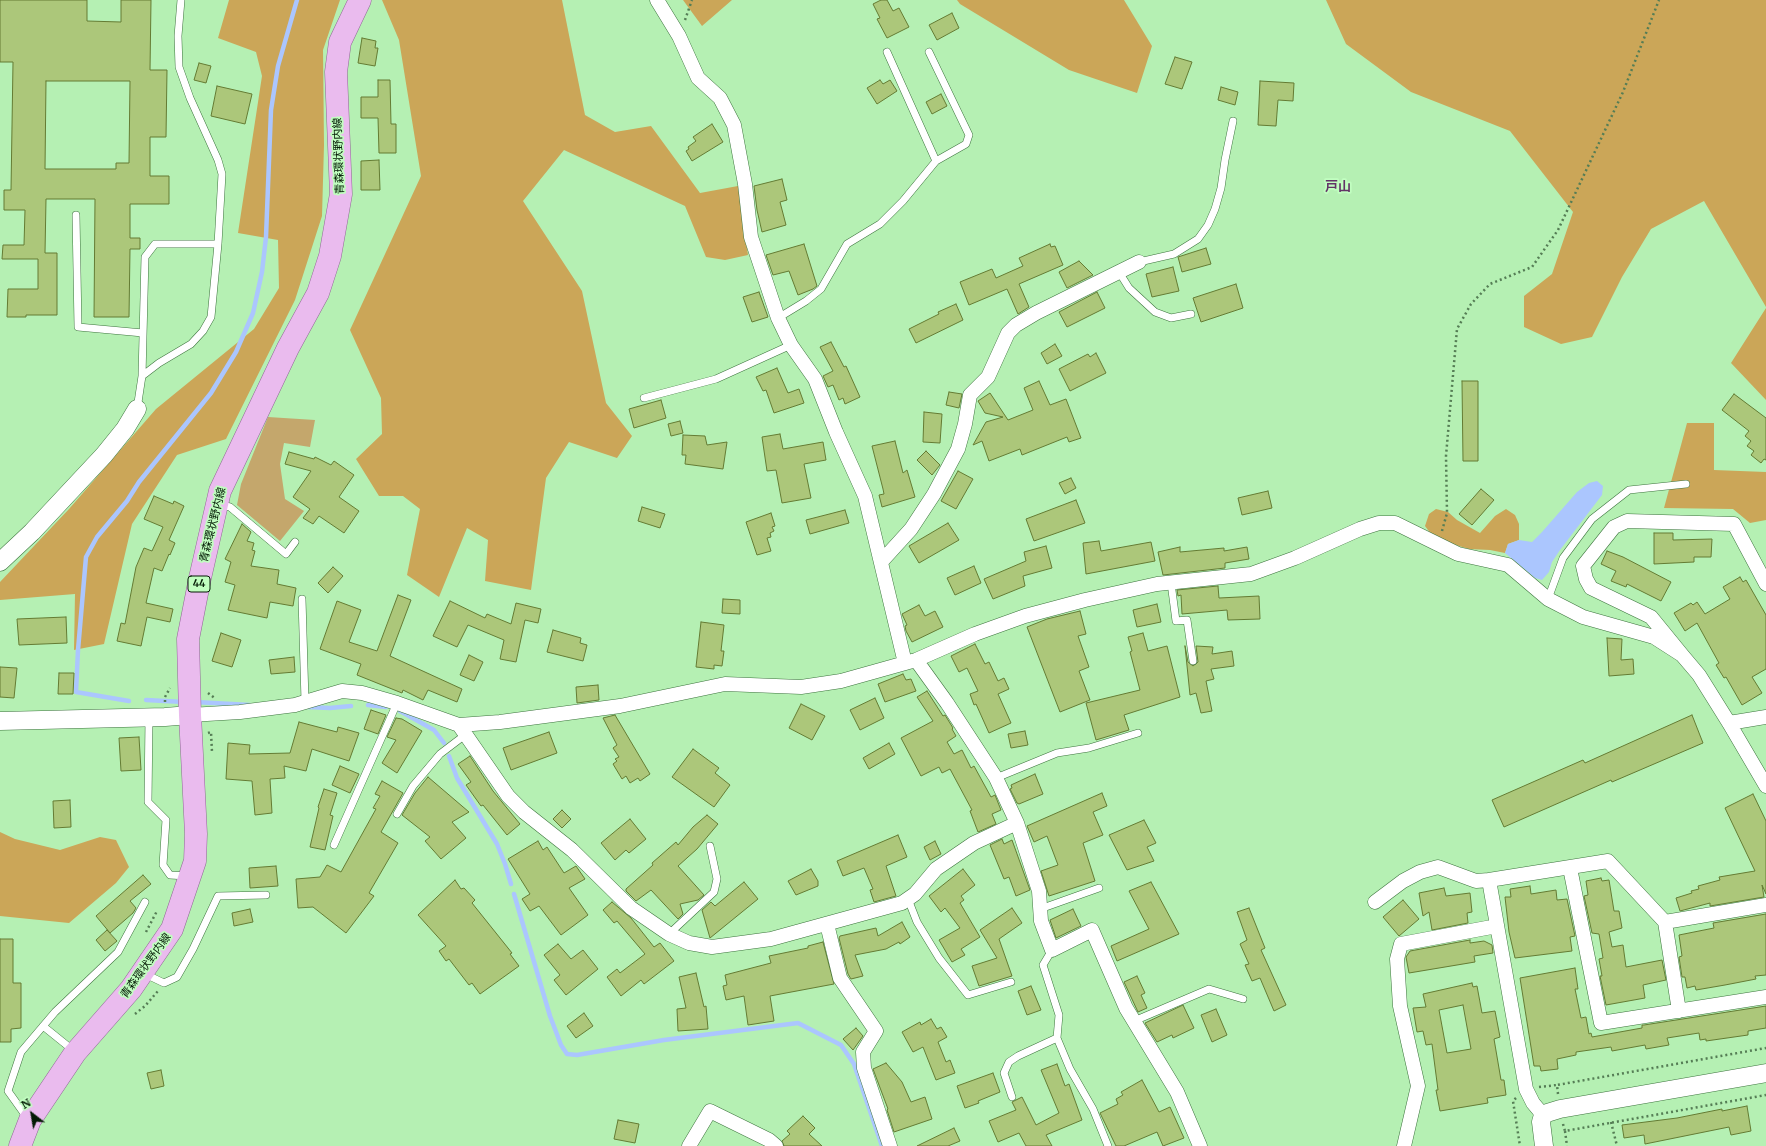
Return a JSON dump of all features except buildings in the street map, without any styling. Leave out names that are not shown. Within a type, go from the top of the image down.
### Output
[{"type":"main road","name":"青森環状野内線","points":[[20,1146],[30,1120],[75,1052],[143,973],[172,928],[195,860],[196,834],[188,639],[220,491],[288,348],[318,293],[330,256],[341,194],[336,72],[340,42],[360,0]]},
{"type":"street","points":[[657,0],[679,36],[698,78],[720,98],[734,124],[745,184],[751,237],[778,318],[791,345],[815,379],[864,496],[881,562],[911,662],[948,703],[996,778],[1017,823],[1038,891],[1041,921],[1052,950],[1092,930],[1126,1008],[1177,1092],[1200,1146]]},
{"type":"street","points":[[881,562],[911,529],[934,494],[958,449],[965,424],[970,395],[988,377],[1008,333],[1016,325],[1036,313],[1139,262]]},
{"type":"street","points":[[0,562],[32,532],[104,455],[125,429],[137,409]]},
{"type":"street","points":[[1766,584],[1734,524],[1627,520],[1614,527],[1583,566],[1586,579],[1591,588],[1651,617],[1699,675],[1729,722],[1766,786]]},
{"type":"street","points":[[462,730],[500,722],[620,706],[725,684],[801,687],[841,681],[911,662],[975,634],[1025,616],[1084,600],[1171,583],[1251,574],[1295,558],[1360,529],[1379,523],[1395,523],[1458,554],[1508,565],[1548,599],[1583,617],[1654,637],[1682,655]]},
{"type":"street","points":[[0,721],[149,718],[240,712],[295,705],[342,691],[362,693],[397,703],[462,730],[508,796],[524,812],[572,850],[631,908],[669,934],[689,943],[712,947],[771,939],[902,903],[915,894],[936,869],[974,843],[1017,823]]},
{"type":"street","points":[[1729,722],[1766,717]]},
{"type":"street","points":[[1375,902],[1403,881],[1420,872],[1438,867],[1476,881],[1570,868],[1608,861],[1665,922],[1680,1010]]},
{"type":"street","points":[[1570,868],[1601,1023],[1766,997]]},
{"type":"street","points":[[1489,880],[1526,1089],[1533,1103],[1543,1115]]},
{"type":"street","points":[[1665,922],[1766,904]]},
{"type":"street","points":[[827,924],[840,978],[876,1031],[863,1052],[864,1068],[890,1146]]},
{"type":"street","points":[[1404,1146],[1418,1086],[1400,1006],[1397,959],[1401,944],[1497,926]]},
{"type":"street","points":[[1543,1115],[1560,1109],[1766,1073]]},
{"type":"street","points":[[689,1146],[710,1110],[769,1140],[776,1146]]},
{"type":"street","points":[[1543,1115],[1541,1122],[1544,1146]]},
{"type":"lane","points":[[142,376],[159,363],[191,344],[204,331],[211,317],[218,244],[222,174],[218,160],[190,98],[179,67],[178,36],[182,0]]},
{"type":"lane","points":[[887,52],[936,161]]},
{"type":"lane","points":[[778,318],[806,301],[821,289],[847,244],[880,224],[903,202],[936,161],[966,144],[969,135],[929,52]]},
{"type":"lane","points":[[1139,262],[1174,254],[1198,239],[1208,225],[1215,209],[1221,188],[1233,121]]},
{"type":"lane","points":[[76,215],[78,328],[143,333]]},
{"type":"lane","points":[[137,409],[142,376],[145,257],[154,244],[218,244]]},
{"type":"lane","points":[[1119,272],[1129,288],[1154,312],[1171,318],[1191,314]]},
{"type":"lane","points":[[644,398],[716,379],[791,345]]},
{"type":"lane","points":[[1548,599],[1563,558],[1592,519],[1629,490],[1686,484]]},
{"type":"lane","points":[[217,504],[230,507],[286,554],[295,542]]},
{"type":"lane","points":[[1171,583],[1176,621],[1187,620],[1193,661]]},
{"type":"lane","points":[[302,600],[305,701]]},
{"type":"lane","points":[[334,845],[397,703]]},
{"type":"lane","points":[[149,718],[148,802],[166,820],[163,866],[170,875],[189,876]]},
{"type":"lane","points":[[397,814],[413,786],[462,730]]},
{"type":"lane","points":[[996,778],[1057,753],[1089,748],[1138,733]]},
{"type":"lane","points":[[669,934],[714,892],[717,878],[710,846]]},
{"type":"lane","points":[[1040,909],[1099,888]]},
{"type":"lane","points":[[143,973],[164,983],[177,977],[218,896],[266,895]]},
{"type":"lane","points":[[908,899],[917,922],[939,958],[968,995],[1011,982]]},
{"type":"lane","points":[[30,1120],[8,1091],[21,1052],[54,1012],[118,952],[145,902]]},
{"type":"lane","points":[[1052,950],[1043,965],[1059,1015],[1057,1038],[1070,1070],[1093,1109],[1108,1146]]},
{"type":"lane","points":[[1134,1021],[1208,989],[1243,999]]},
{"type":"lane","points":[[43,1026],[75,1052]]},
{"type":"lane","points":[[1012,1097],[1004,1074],[1009,1062],[1018,1056],[1057,1038]]},
{"type":"path","points":[[1438,544],[1447,513],[1446,456],[1457,329],[1471,304],[1490,284],[1532,267],[1558,230],[1623,92],[1659,0]]},
{"type":"path","points":[[1567,1146],[1557,1085],[1766,1048]]},
{"type":"path","points":[[1565,1131],[1766,1095]]},
{"type":"path","points":[[1611,1122],[1617,1146]]},
{"type":"shaded area","points":[[229,0],[340,0],[323,50],[324,145],[322,216],[295,300],[226,439],[177,455],[132,524],[104,644],[74,650],[75,594],[0,600],[0,582],[69,509],[156,409],[254,329],[279,288],[278,240],[238,233],[262,76],[256,52],[218,38]]},
{"type":"shaded area","points":[[382,0],[562,0],[585,115],[615,132],[651,126],[700,193],[738,186],[748,255],[725,260],[706,257],[685,206],[564,150],[523,201],[582,291],[606,403],[632,436],[617,458],[569,442],[546,478],[531,590],[485,581],[488,540],[467,528],[439,597],[407,575],[420,509],[403,496],[379,496],[356,459],[382,434],[381,398],[350,330],[421,176],[399,40]]},
{"type":"shaded area","points":[[683,0],[732,0],[702,26]]},
{"type":"shaded area","points":[[957,0],[1124,0],[1152,46],[1137,93],[1069,70],[960,4]]},
{"type":"shaded area","points":[[1326,0],[1766,0],[1766,307],[1704,201],[1651,229],[1622,277],[1592,337],[1561,344],[1524,327],[1524,296],[1552,274],[1573,212],[1510,131],[1411,92],[1346,44]]},
{"type":"shaded area","points":[[1766,308],[1766,400],[1731,363]]},
{"type":"shaded area","points":[[268,417],[315,420],[310,447],[284,443],[280,464],[285,499],[304,511],[280,541],[237,505],[241,484]]},
{"type":"shaded area","points":[[1687,423],[1714,423],[1714,470],[1766,472],[1766,520],[1750,523],[1733,509],[1664,508]]},
{"type":"shaded area","points":[[1436,509],[1448,512],[1457,520],[1480,533],[1495,516],[1506,509],[1515,515],[1519,524],[1519,540],[1508,544],[1505,553],[1490,550],[1469,549],[1449,543],[1431,534],[1425,526],[1429,514]]},
{"type":"shaded area","points":[[0,832],[15,839],[60,850],[100,837],[116,840],[129,867],[116,883],[69,923],[0,916]]},
{"type":"water","points":[[1597,481],[1603,486],[1602,495],[1560,550],[1552,562],[1549,572],[1542,580],[1535,578],[1505,553],[1508,544],[1519,540],[1532,542],[1577,492],[1589,483]]},
{"type":"waterway","points":[[129,701],[76,692],[86,557],[97,537],[127,501],[139,482],[211,393],[236,352],[253,313],[262,272],[266,237],[271,110],[278,66],[297,0]]},
{"type":"waterway","points":[[146,700],[184,702]]},
{"type":"waterway","points":[[195,702],[250,705]]},
{"type":"waterway","points":[[368,705],[386,707]]},
{"type":"waterway","points":[[307,707],[330,708],[351,706]]},
{"type":"waterway","points":[[400,711],[434,730],[444,743]]},
{"type":"waterway","points":[[449,756],[457,778],[497,844],[511,884]]},
{"type":"waterway","points":[[514,894],[550,1016],[561,1045],[567,1054],[577,1055],[664,1040],[798,1023],[841,1045],[854,1064],[882,1146]]},
{"type":"district","name":"戸山","points":[[1338,187]]}]
